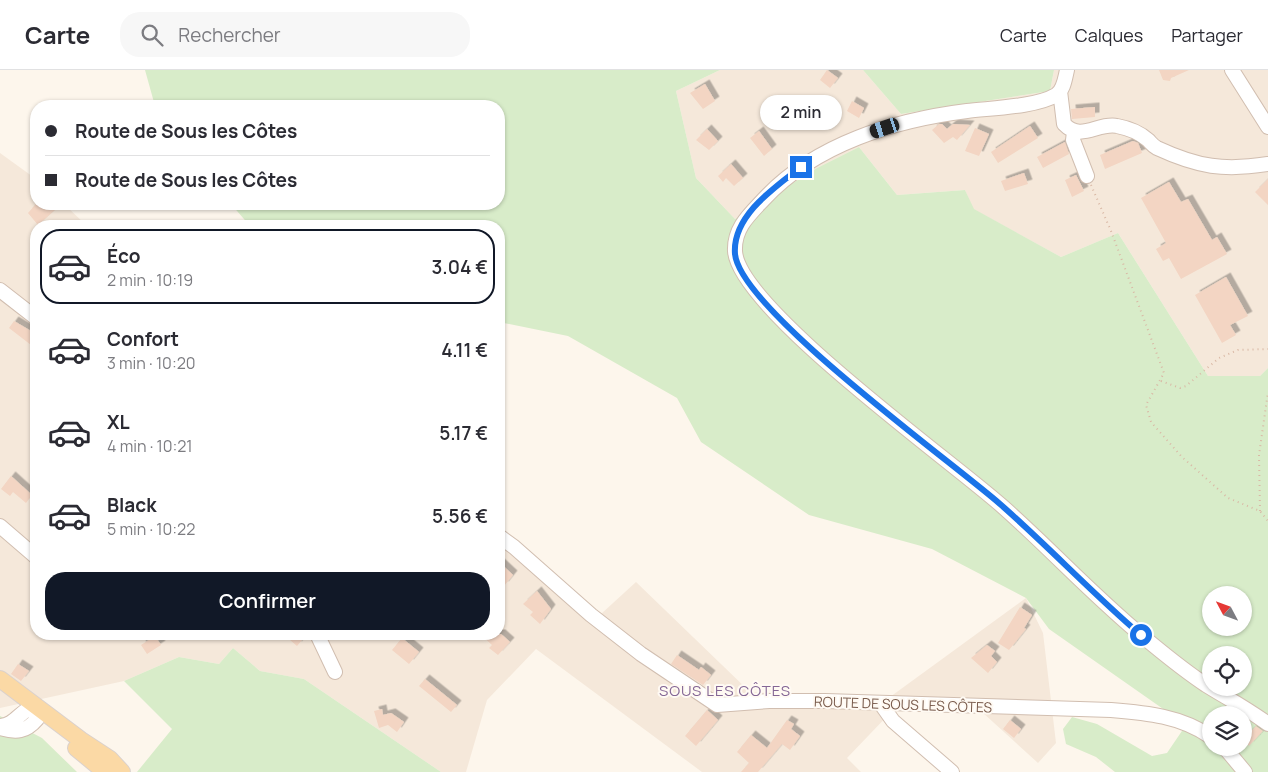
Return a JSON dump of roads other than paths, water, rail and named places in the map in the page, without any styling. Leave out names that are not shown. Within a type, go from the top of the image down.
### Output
[{"type":"main road","points":[[0,678],[33,712],[105,772]]},
{"type":"main road","points":[[0,690],[110,759],[122,772]]},
{"type":"street","points":[[1067,70],[1060,92],[1064,124],[1074,132],[1115,125],[1140,135],[1154,147],[1204,165],[1233,168],[1268,164]]},
{"type":"street","points":[[1232,70],[1268,126]]},
{"type":"street","points":[[1060,92],[1054,96],[1016,106],[934,115],[901,123],[869,134],[819,156],[775,187],[746,218],[738,231],[735,256],[746,279],[757,293],[820,355],[1000,504],[1118,615],[1153,645],[1203,682],[1247,708],[1268,724]]},
{"type":"street","points":[[1074,132],[1073,140],[1087,176]]},
{"type":"street","points":[[0,290],[30,313]]},
{"type":"street","points":[[0,526],[30,552]]},
{"type":"street","name":"ROUTE DE SOUS LES CÔTES","points":[[505,540],[591,616],[649,660],[717,705],[770,701],[1101,710],[1151,713],[1178,720],[1202,732]]},
{"type":"street","points":[[320,640],[335,672]]},
{"type":"street","points":[[882,704],[893,721],[952,772]]},
{"type":"street","points":[[0,727],[13,723],[33,712]]},
{"type":"street","points":[[1232,756],[1245,772]]},
{"type":"district","name":"SOUS LES CÔTES","points":[[725,690]]}]
